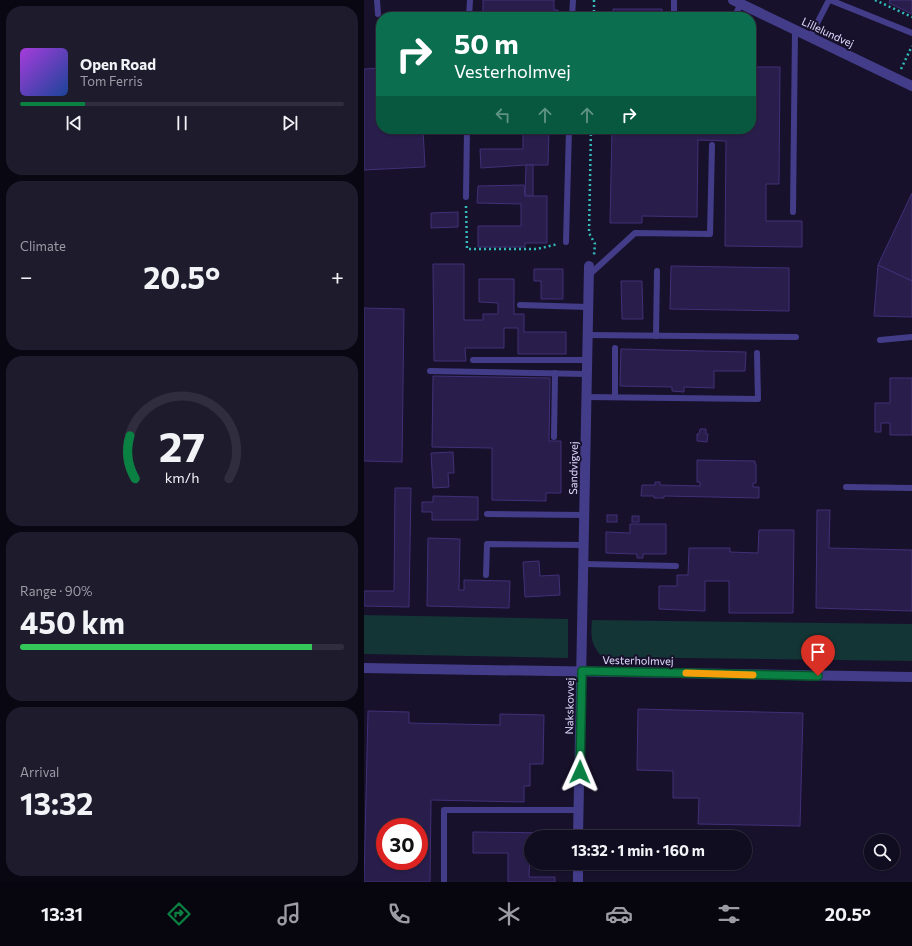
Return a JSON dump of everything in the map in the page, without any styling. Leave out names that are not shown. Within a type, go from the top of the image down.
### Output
[{"type":"street","name":"Lillelundvej","points":[[737,2],[912,86]]},
{"type":"street","name":"Sandvigvej","points":[[582,671],[586,360],[589,270]]},
{"type":"street","name":"Vesterholmvej","points":[[364,668],[912,677]]},
{"type":"street","name":"Nakskovvej","points":[[578,830],[582,671]]},
{"type":"street","points":[[578,870],[578,882]]},
{"type":"lane","points":[[377,0],[378,12]]},
{"type":"lane","points":[[469,12],[470,0]]},
{"type":"lane","points":[[572,12],[573,0]]},
{"type":"lane","points":[[674,0],[674,12]]},
{"type":"lane","points":[[810,37],[829,0],[912,33]]},
{"type":"lane","points":[[735,12],[737,2]]},
{"type":"lane","points":[[793,212],[795,30]]},
{"type":"lane","points":[[466,197],[467,134]]},
{"type":"lane","points":[[566,242],[569,134]]},
{"type":"lane","points":[[589,270],[635,233],[710,234],[712,146]]},
{"type":"lane","points":[[656,336],[657,271]]},
{"type":"lane","points":[[520,305],[588,306]]},
{"type":"lane","points":[[587,335],[796,337]]},
{"type":"lane","points":[[880,340],[912,337]]},
{"type":"lane","points":[[615,348],[615,397]]},
{"type":"lane","points":[[586,397],[758,399],[758,352]]},
{"type":"lane","points":[[473,360],[586,360]]},
{"type":"lane","points":[[430,371],[586,374]]},
{"type":"lane","points":[[554,437],[555,373]]},
{"type":"lane","points":[[846,487],[912,488]]},
{"type":"lane","points":[[487,514],[584,515]]},
{"type":"lane","points":[[486,575],[487,544],[584,545]]},
{"type":"lane","points":[[583,564],[676,566]]},
{"type":"lane","points":[[444,882],[444,810],[579,810]]},
{"type":"path","points":[[594,0],[594,12]]},
{"type":"path","points":[[876,0],[912,17]]},
{"type":"path","points":[[896,79],[912,46]]},
{"type":"path","points":[[589,270],[594,260],[595,244],[589,233],[591,134]]},
{"type":"path","points":[[466,197],[467,249],[537,249],[566,242]]},
{"type":"green space","points":[[364,615],[568,619],[568,658],[364,654]]},
{"type":"green space","points":[[592,620],[912,624],[912,661],[602,657],[593,644],[591,631]]},
{"type":"building","points":[[483,0],[554,0],[554,10],[558,10],[558,12],[483,12]]},
{"type":"building","points":[[889,0],[912,0],[912,14],[889,3]]},
{"type":"building","points":[[613,9],[662,9],[662,12],[613,12]]},
{"type":"building","points":[[756,67],[780,67],[779,184],[766,184],[766,221],[802,221],[802,247],[725,246],[726,141],[698,140],[697,217],[642,216],[642,223],[610,223],[612,134],[756,134]]},
{"type":"building","points":[[376,68],[376,134],[423,134],[425,167],[364,170],[364,69]]},
{"type":"building","points":[[523,134],[549,134],[548,165],[481,168],[480,149],[523,149]]},
{"type":"building","points":[[526,165],[533,165],[533,196],[525,196]]},
{"type":"building","points":[[524,185],[525,196],[547,196],[547,243],[525,243],[525,247],[478,247],[478,226],[521,226],[521,204],[477,203],[478,186]]},
{"type":"building","points":[[912,193],[912,281],[878,265]]},
{"type":"building","points":[[458,212],[458,227],[431,228],[431,213]]},
{"type":"building","points":[[433,264],[464,264],[464,320],[483,320],[483,314],[498,314],[498,303],[479,302],[479,279],[514,279],[514,314],[524,314],[524,332],[566,332],[566,354],[518,354],[518,328],[504,328],[504,348],[465,348],[466,361],[434,361]]},
{"type":"building","points":[[878,265],[912,281],[912,317],[874,316]]},
{"type":"building","points":[[671,266],[789,268],[789,311],[670,309]]},
{"type":"building","points":[[534,269],[563,269],[563,299],[541,299],[541,281],[534,281]]},
{"type":"building","points":[[621,281],[642,281],[643,319],[622,319]]},
{"type":"building","points":[[364,308],[404,309],[402,462],[364,461]]},
{"type":"building","points":[[621,349],[746,352],[745,371],[714,371],[714,388],[684,387],[684,392],[672,391],[672,387],[620,386]]},
{"type":"building","points":[[433,376],[550,378],[549,441],[561,441],[561,493],[546,493],[546,501],[492,500],[492,448],[432,447]]},
{"type":"building","points":[[890,378],[912,378],[912,435],[890,435],[890,423],[881,423],[881,432],[875,432],[875,403],[890,403]]},
{"type":"building","points":[[700,429],[706,429],[706,434],[708,434],[707,442],[697,441],[697,434],[699,434]]},
{"type":"building","points":[[453,452],[454,473],[448,473],[449,487],[433,488],[431,453]]},
{"type":"building","points":[[697,460],[755,461],[756,483],[753,483],[753,487],[759,487],[759,498],[664,496],[664,498],[654,498],[654,496],[641,496],[642,485],[655,485],[655,482],[660,482],[660,485],[700,486],[700,482],[697,482]]},
{"type":"building","points":[[395,488],[411,488],[409,607],[364,606],[364,591],[394,591]]},
{"type":"building","points":[[433,496],[478,497],[478,520],[432,520],[432,512],[422,512],[422,502],[433,502]]},
{"type":"building","points":[[817,510],[830,510],[829,548],[912,550],[912,611],[816,608]]},
{"type":"building","points":[[607,515],[617,515],[617,522],[607,522]]},
{"type":"building","points":[[632,516],[639,516],[639,522],[632,522]]},
{"type":"building","points":[[630,524],[666,524],[666,554],[643,554],[643,558],[637,558],[637,554],[606,553],[606,532],[630,533]]},
{"type":"building","points":[[759,530],[794,530],[793,613],[729,613],[729,581],[705,581],[705,611],[659,609],[659,586],[677,586],[677,575],[688,575],[689,548],[730,548],[730,552],[758,553]]},
{"type":"building","points":[[428,538],[460,539],[459,590],[464,590],[464,580],[510,581],[509,608],[427,606]]},
{"type":"building","points":[[539,561],[540,576],[559,575],[560,595],[525,597],[523,562]]},
{"type":"building","points":[[638,709],[803,713],[800,826],[698,824],[699,798],[673,798],[673,771],[637,770]]},
{"type":"building","points":[[368,711],[409,712],[409,723],[500,725],[500,714],[544,715],[543,764],[530,764],[530,786],[524,786],[524,802],[431,800],[430,882],[364,882]]},
{"type":"building","points":[[473,832],[524,833],[524,870],[529,870],[529,877],[555,877],[555,882],[508,882],[508,853],[473,853]]},
{"type":"slow traffic","points":[[686,673],[753,675]]},
{"type":"route","points":[[580,772],[582,671],[818,676]]}]
